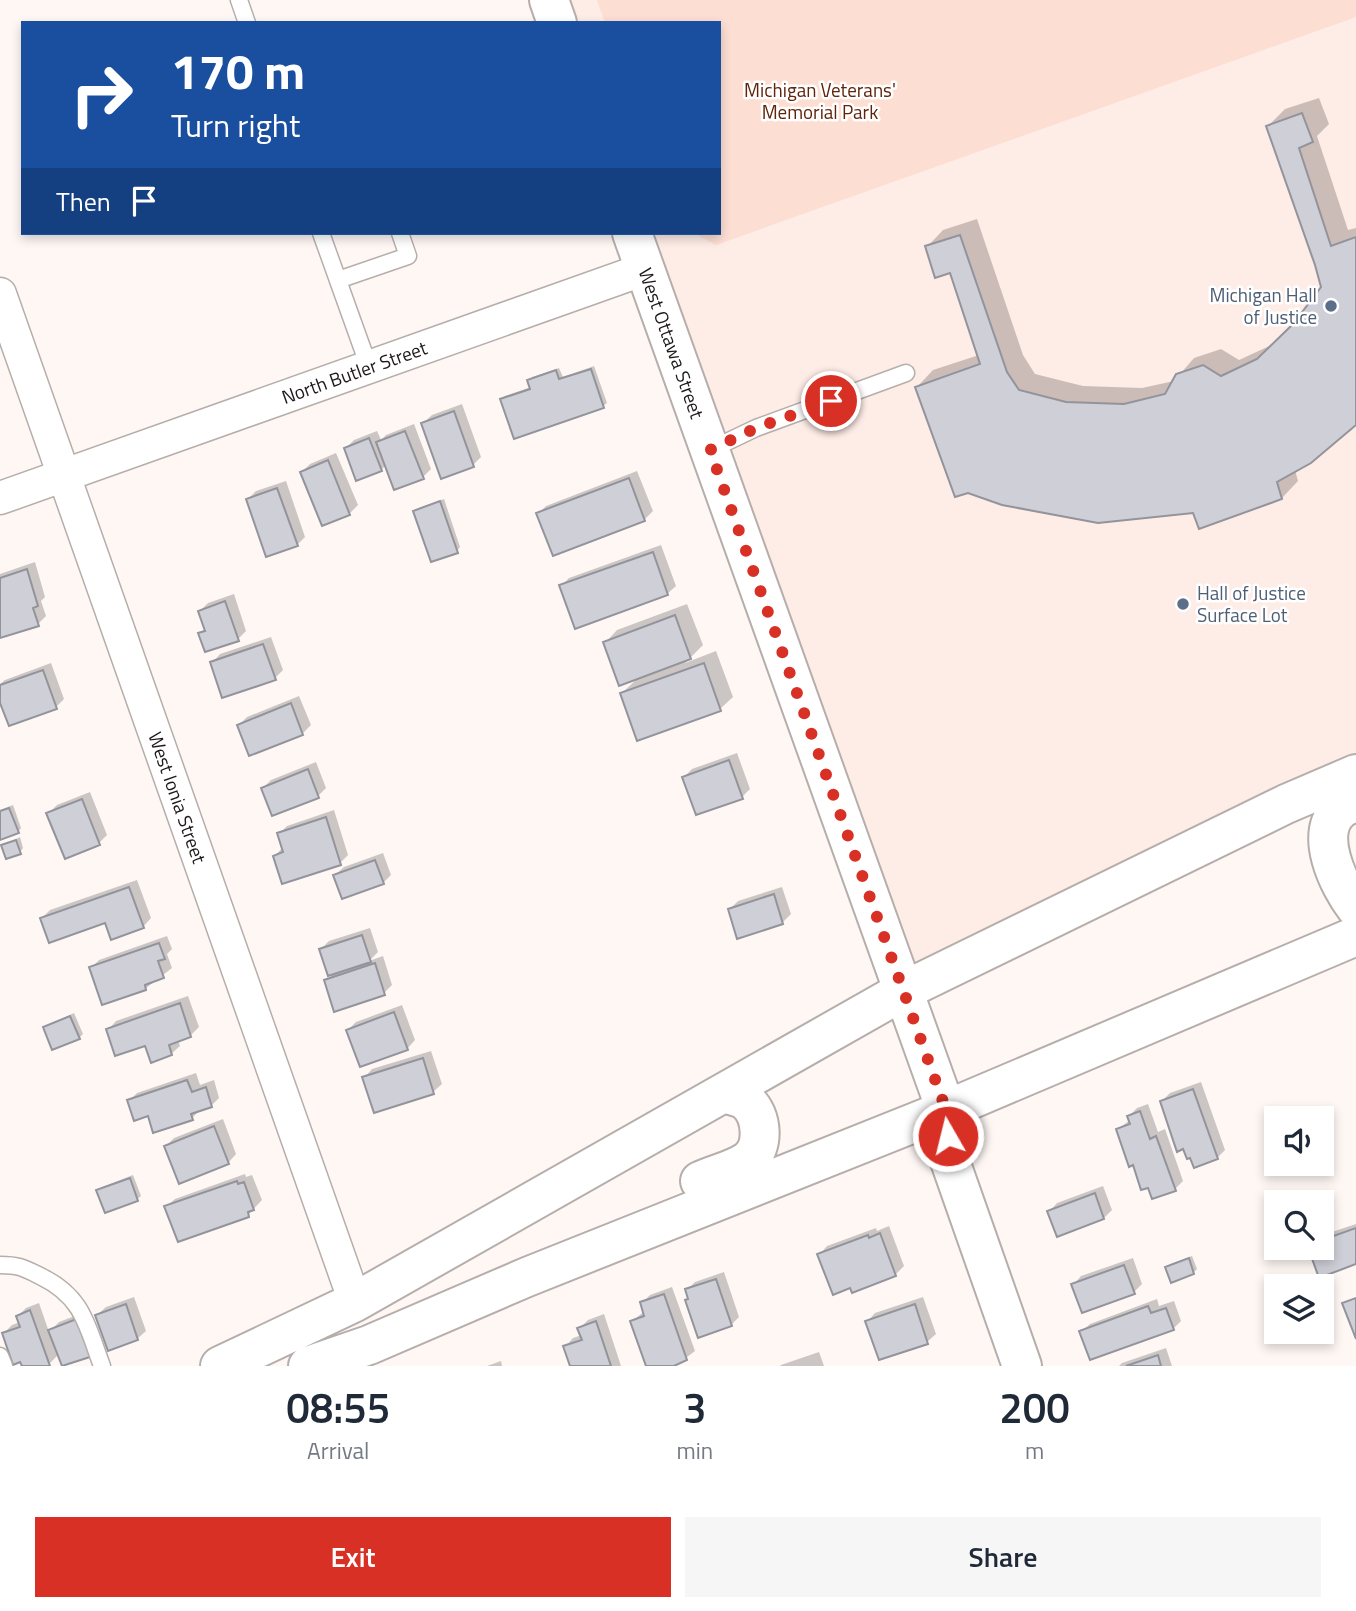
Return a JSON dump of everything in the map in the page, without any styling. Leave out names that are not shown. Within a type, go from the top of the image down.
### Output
[{"type":"main road","points":[[549,0],[556,21]]},
{"type":"main road","name":"West Ottawa Street","points":[[633,235],[946,1110],[950,1161],[1022,1366]]},
{"type":"main road","points":[[220,1366],[355,1302],[903,991],[1286,804],[1356,774]]},
{"type":"main road","points":[[1356,802],[1340,809],[1328,831],[1329,854],[1345,893],[1356,908]]},
{"type":"main road","points":[[308,1366],[372,1356],[527,1277],[946,1110],[1356,936]]},
{"type":"main road","points":[[527,1277],[544,1256],[568,1237],[747,1161],[757,1151],[760,1139],[758,1120],[747,1102],[725,1093]]},
{"type":"street","name":"North Butler Street","points":[[0,498],[645,269]]},
{"type":"street","name":"West Ionia Street","points":[[0,294],[355,1302]]},
{"type":"lane","points":[[239,0],[246,21]]},
{"type":"lane","points":[[322,235],[369,368]]},
{"type":"lane","points":[[338,280],[408,256],[401,235]]},
{"type":"lane","points":[[710,450],[756,428],[906,373]]},
{"type":"lane","points":[[0,1265],[17,1265],[54,1283],[71,1296],[80,1309],[102,1366]]},
{"type":"lane","points":[[0,1356],[4,1366]]},
{"type":"shaded area","points":[[549,0],[1356,0],[1356,783],[903,991],[633,235],[721,235],[721,21],[556,21]]},
{"type":"green space","name":"Michigan Veterans' Memorial Park","points":[[597,0],[1356,0],[1356,17],[716,245],[697,235],[721,235],[721,21],[604,21]]},
{"type":"building","name":"Michigan Hall of Justice","points":[[1302,113],[1313,142],[1299,148],[1331,246],[1356,237],[1356,425],[1311,463],[1277,482],[1282,499],[1199,529],[1193,513],[1098,523],[1002,505],[968,493],[955,497],[915,387],[980,364],[950,273],[935,278],[925,246],[960,235],[1007,372],[1019,390],[1066,402],[1124,404],[1165,394],[1176,374],[1203,365],[1221,376],[1257,359],[1293,324],[1321,287],[1266,126]]},
{"type":"building","points":[[591,369],[604,408],[514,439],[500,399],[530,389],[527,380],[556,370],[559,379]]},
{"type":"building","points":[[454,411],[474,467],[441,479],[421,423]]},
{"type":"building","points":[[405,431],[424,479],[394,490],[376,442]]},
{"type":"building","points":[[369,438],[382,471],[356,481],[344,448]]},
{"type":"building","points":[[328,460],[350,515],[322,526],[300,472]]},
{"type":"building","points":[[629,478],[645,521],[553,556],[536,513]]},
{"type":"building","points":[[277,488],[298,546],[266,557],[246,499]]},
{"type":"building","points":[[440,501],[458,553],[431,562],[413,511]]},
{"type":"building","points":[[653,552],[668,595],[575,629],[559,585]]},
{"type":"building","points":[[27,569],[38,606],[33,608],[39,626],[0,638],[0,578]]},
{"type":"building","points":[[225,601],[239,641],[205,652],[198,633],[205,631],[198,611]]},
{"type":"building","points":[[675,615],[691,659],[619,686],[603,642]]},
{"type":"building","points":[[263,644],[276,680],[222,698],[210,662]]},
{"type":"building","points":[[704,663],[721,711],[637,741],[620,693]]},
{"type":"building","points":[[43,670],[57,709],[9,726],[0,703],[0,685]]},
{"type":"building","points":[[291,703],[303,735],[249,756],[237,725]]},
{"type":"building","points":[[729,760],[743,799],[696,815],[682,777]]},
{"type":"building","points":[[308,769],[319,798],[272,816],[261,788]]},
{"type":"building","points":[[82,799],[100,845],[65,859],[46,813]]},
{"type":"building","points":[[9,808],[19,833],[0,840],[0,811]]},
{"type":"building","points":[[326,817],[341,865],[282,884],[273,856],[283,852],[277,833]]},
{"type":"building","points":[[16,840],[21,854],[6,859],[1,845]]},
{"type":"building","points":[[375,860],[384,884],[342,899],[333,875]]},
{"type":"building","points":[[129,887],[144,928],[111,940],[105,923],[49,943],[40,918]]},
{"type":"building","points":[[774,894],[783,924],[737,939],[728,909]]},
{"type":"building","points":[[362,935],[371,962],[328,976],[319,949]]},
{"type":"building","points":[[159,943],[165,959],[158,961],[164,978],[145,985],[146,990],[102,1005],[89,967]]},
{"type":"building","points":[[375,963],[385,995],[334,1012],[324,980]]},
{"type":"building","points":[[180,1003],[191,1037],[169,1045],[172,1055],[151,1063],[145,1046],[115,1056],[106,1029]]},
{"type":"building","points":[[394,1012],[408,1050],[360,1067],[346,1030]]},
{"type":"building","points":[[70,1016],[80,1039],[52,1050],[43,1027]]},
{"type":"building","points":[[423,1058],[434,1094],[374,1113],[362,1077]]},
{"type":"building","points":[[187,1080],[192,1092],[206,1087],[212,1107],[191,1114],[193,1120],[153,1133],[148,1116],[134,1121],[127,1100]]},
{"type":"building","points":[[1193,1089],[1218,1159],[1194,1168],[1183,1149],[1177,1152],[1160,1101]]},
{"type":"building","points":[[1140,1111],[1150,1139],[1156,1136],[1176,1191],[1152,1199],[1148,1188],[1141,1190],[1133,1165],[1129,1167],[1116,1129],[1130,1124],[1127,1116]]},
{"type":"building","points":[[214,1126],[229,1164],[179,1184],[164,1146]]},
{"type":"building","points":[[130,1178],[138,1201],[105,1213],[96,1190]]},
{"type":"building","points":[[237,1181],[238,1184],[244,1182],[254,1210],[248,1212],[249,1217],[178,1242],[164,1206]]},
{"type":"building","points":[[1095,1193],[1104,1219],[1057,1237],[1047,1211]]},
{"type":"building","points":[[1356,1228],[1356,1264],[1330,1274],[1318,1274],[1313,1260],[1334,1260],[1334,1236]]},
{"type":"building","points":[[880,1233],[896,1276],[852,1293],[850,1288],[833,1295],[817,1254]]},
{"type":"building","points":[[1189,1258],[1194,1274],[1171,1283],[1165,1267]]},
{"type":"building","points":[[1124,1265],[1135,1294],[1082,1313],[1071,1284]]},
{"type":"building","points":[[716,1279],[732,1326],[698,1338],[685,1300],[688,1299],[685,1289]]},
{"type":"building","points":[[664,1294],[687,1360],[674,1366],[646,1366],[630,1321],[644,1316],[640,1302]]},
{"type":"building","points":[[1356,1298],[1356,1339],[1342,1303]]},
{"type":"building","points":[[126,1304],[138,1340],[108,1351],[95,1315]]},
{"type":"building","points":[[915,1304],[928,1344],[879,1360],[865,1321]]},
{"type":"building","points":[[1148,1306],[1151,1313],[1166,1308],[1174,1330],[1090,1360],[1079,1331]]},
{"type":"building","points":[[30,1310],[50,1366],[22,1366],[20,1362],[13,1365],[2,1333],[20,1327],[16,1316]]},
{"type":"building","points":[[79,1318],[93,1356],[62,1366],[48,1330]]},
{"type":"building","points":[[596,1321],[611,1366],[570,1366],[563,1346],[582,1340],[577,1328]]},
{"type":"building","points":[[1158,1355],[1161,1366],[1126,1366]]},
{"type":"place","name":"Michigan Hall of Justice","points":[[1331,306]]},
{"type":"place","name":"Hall of Justice Surface Lot","points":[[1183,604]]},
{"type":"route","points":[[831,401],[756,428],[710,450],[946,1110],[948,1136]]}]
